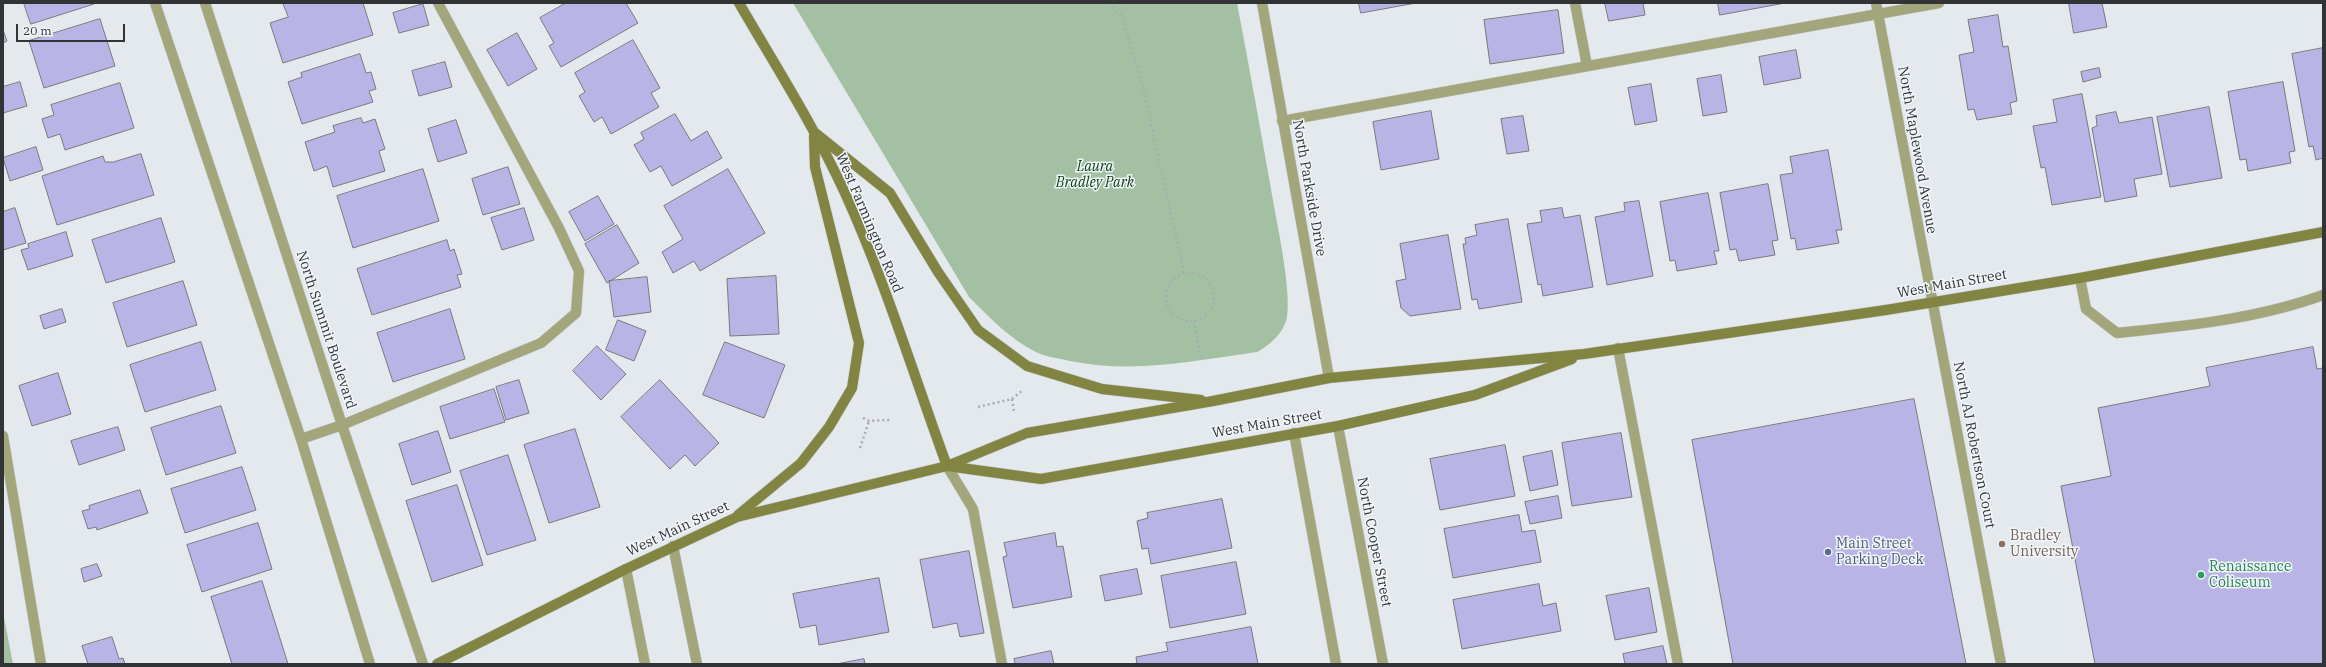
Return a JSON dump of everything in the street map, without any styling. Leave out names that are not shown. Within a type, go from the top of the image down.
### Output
[{"type":"main road","name":"West Farmington Road","points":[[739,3],[814,132],[844,192],[860,228],[948,466]]},
{"type":"main road","points":[[814,132],[890,192],[938,272],[978,330],[1027,366],[1102,389],[1213,401]]},
{"type":"main road","points":[[737,517],[800,463],[829,427],[852,388],[859,343],[815,167],[814,132]]},
{"type":"main road","name":"West Main Street","points":[[437,664],[626,569],[737,517],[948,466],[1027,433],[1213,401],[1329,378],[1584,354],[1931,302],[2080,278],[2323,232]]},
{"type":"main road","name":"West Main Street","points":[[948,466],[1041,479],[1338,426],[1476,395],[1584,354]]},
{"type":"street","points":[[155,3],[300,439],[370,664]]},
{"type":"street","name":"North Summit Boulevard","points":[[205,3],[342,425],[423,664]]},
{"type":"street","points":[[300,439],[342,425],[541,343],[576,313],[579,271],[559,228],[438,3]]},
{"type":"street","name":"North Parkside Drive","points":[[1262,3],[1329,378]]},
{"type":"street","points":[[1575,3],[1587,66]]},
{"type":"street","name":"North Maplewood Avenue","points":[[1876,3],[1931,302]]},
{"type":"street","points":[[1282,121],[1939,3]]},
{"type":"street","points":[[2080,278],[2086,309],[2117,333],[2187,326],[2293,306],[2323,295]]},
{"type":"street","name":"North AJ Robertson Court","points":[[1931,302],[2001,664]]},
{"type":"street","points":[[1618,348],[1678,664]]},
{"type":"street","name":"North Cooper Street","points":[[1338,426],[1382,664]]},
{"type":"street","points":[[1294,433],[1336,664]]},
{"type":"street","points":[[3,436],[41,664]]},
{"type":"street","points":[[948,466],[973,509],[1002,664]]},
{"type":"street","points":[[673,546],[697,664]]},
{"type":"street","points":[[626,569],[645,664]]},
{"type":"path","points":[[1110,3],[1122,17],[1142,83],[1184,273]]},
{"type":"path","points":[[1184,273],[1201,276],[1207,280],[1214,293],[1212,308],[1208,314],[1194,321],[1178,318],[1167,305],[1168,289],[1172,282],[1184,273]]},
{"type":"path","points":[[1194,321],[1201,359]]},
{"type":"path","points":[[978,407],[1012,399],[1024,389]]},
{"type":"path","points":[[1012,399],[1014,412]]},
{"type":"path","points":[[860,448],[869,421],[890,420]]},
{"type":"green space","name":"Laura Bradley Park","points":[[793,3],[1237,3],[1284,262],[1288,306],[1287,317],[1280,333],[1267,346],[1257,352],[1164,365],[1141,366],[1094,365],[1070,361],[1043,355],[1016,340],[1000,327],[969,297]]},
{"type":"green space","points":[[3,612],[13,664],[3,664]]},
{"type":"building","points":[[24,3],[94,3],[94,4],[31,24]]},
{"type":"building","points":[[283,3],[363,3],[373,35],[283,63],[270,23],[288,17]]},
{"type":"building","points":[[566,3],[626,3],[638,23],[561,67],[549,46],[554,43],[540,18]]},
{"type":"building","points":[[1359,3],[1416,3],[1361,13]]},
{"type":"building","points":[[1605,3],[1643,3],[1645,15],[1609,21]]},
{"type":"building","points":[[1718,3],[1785,3],[1720,15]]},
{"type":"building","points":[[2069,3],[2102,3],[2107,27],[2074,33]]},
{"type":"building","points":[[423,4],[429,25],[399,33],[393,13]]},
{"type":"building","points":[[1558,10],[1564,53],[1490,64],[1484,20]]},
{"type":"building","points":[[1998,15],[2003,47],[2008,46],[2017,101],[2010,103],[2012,114],[1977,120],[1974,109],[1968,110],[1959,55],[1974,52],[1968,20]]},
{"type":"building","points":[[100,19],[115,66],[44,88],[29,41]]},
{"type":"building","points":[[3,30],[7,41],[3,43]]},
{"type":"building","points":[[517,33],[537,69],[508,86],[487,50]]},
{"type":"building","points":[[633,40],[660,88],[651,93],[659,107],[611,134],[602,117],[594,122],[579,96],[585,92],[575,73]]},
{"type":"building","points":[[2323,48],[2323,158],[2316,160],[2313,146],[2309,147],[2292,54]]},
{"type":"building","points":[[1796,50],[1801,78],[1764,85],[1759,57]]},
{"type":"building","points":[[360,54],[366,73],[371,72],[376,89],[369,91],[373,102],[302,124],[288,82],[302,77],[301,73]]},
{"type":"building","points":[[445,62],[452,87],[419,96],[412,71]]},
{"type":"building","points":[[2099,68],[2101,77],[2083,82],[2081,72]]},
{"type":"building","points":[[1721,75],[1727,112],[1703,116],[1697,79]]},
{"type":"building","points":[[20,82],[27,106],[3,113],[3,87]]},
{"type":"building","points":[[2283,82],[2295,151],[2289,152],[2291,163],[2248,171],[2246,159],[2240,160],[2228,92]]},
{"type":"building","points":[[120,83],[134,128],[65,150],[60,134],[48,138],[42,119],[54,115],[51,105]]},
{"type":"building","points":[[1651,84],[1657,121],[1635,125],[1628,88]]},
{"type":"building","points":[[2082,94],[2101,197],[2052,205],[2045,167],[2041,168],[2033,126],[2057,122],[2053,100]]},
{"type":"building","points":[[2209,107],[2222,178],[2170,187],[2157,117]]},
{"type":"building","points":[[1431,111],[1439,159],[1381,170],[1373,122]]},
{"type":"building","points":[[2116,112],[2119,123],[2152,117],[2162,174],[2134,179],[2137,196],[2105,202],[2092,128],[2097,126],[2096,116]]},
{"type":"building","points":[[675,114],[691,141],[707,131],[722,158],[672,186],[661,166],[650,172],[634,145],[644,139],[641,133]]},
{"type":"building","points":[[1523,116],[1529,151],[1507,154],[1501,119]]},
{"type":"building","points":[[361,118],[363,123],[375,119],[385,149],[379,151],[385,171],[333,187],[327,166],[314,171],[305,142],[335,132],[333,126]]},
{"type":"building","points":[[456,120],[467,153],[438,162],[428,129]]},
{"type":"building","points":[[36,147],[43,170],[10,181],[3,158]]},
{"type":"building","points":[[1828,150],[1842,230],[1836,230],[1839,243],[1797,250],[1795,238],[1791,239],[1780,175],[1793,173],[1790,157]]},
{"type":"building","points":[[141,154],[154,195],[57,225],[42,176],[103,156],[105,162],[113,162]]},
{"type":"building","points":[[508,167],[520,204],[483,215],[472,179]]},
{"type":"building","points":[[423,169],[439,221],[353,248],[337,196]]},
{"type":"building","points":[[728,169],[765,233],[700,271],[694,261],[673,273],[662,252],[683,239],[664,206]]},
{"type":"building","points":[[1768,184],[1778,240],[1772,241],[1775,255],[1739,261],[1736,249],[1730,250],[1720,193]]},
{"type":"building","points":[[1708,193],[1719,251],[1714,251],[1717,264],[1677,271],[1675,260],[1670,261],[1660,202]]},
{"type":"building","points":[[598,196],[614,224],[585,241],[569,212]]},
{"type":"building","points":[[1639,201],[1653,276],[1607,285],[1595,217],[1625,211],[1624,203]]},
{"type":"building","points":[[15,208],[26,243],[3,250],[3,212]]},
{"type":"building","points":[[524,208],[534,240],[502,250],[491,218]]},
{"type":"building","points":[[1562,208],[1564,218],[1580,215],[1593,287],[1543,296],[1541,284],[1538,285],[1527,224],[1542,222],[1540,211]]},
{"type":"building","points":[[161,218],[175,262],[106,283],[92,240]]},
{"type":"building","points":[[1508,219],[1522,302],[1479,309],[1477,299],[1472,300],[1463,244],[1466,244],[1465,238],[1477,235],[1475,225]]},
{"type":"building","points":[[617,225],[639,263],[607,283],[585,244]]},
{"type":"building","points":[[66,232],[73,256],[28,270],[21,250],[29,248],[28,244]]},
{"type":"building","points":[[1448,235],[1461,309],[1410,316],[1401,308],[1396,281],[1406,279],[1400,244]]},
{"type":"building","points":[[447,240],[450,251],[454,249],[462,274],[457,275],[461,287],[372,315],[357,269]]},
{"type":"building","points":[[776,276],[779,334],[730,336],[727,279]]},
{"type":"building","points":[[647,277],[651,312],[614,317],[609,281]]},
{"type":"building","points":[[183,281],[197,325],[127,347],[113,303]]},
{"type":"building","points":[[62,309],[66,322],[44,329],[40,316]]},
{"type":"building","points":[[450,309],[465,359],[393,382],[377,333]]},
{"type":"building","points":[[618,320],[646,331],[634,361],[606,350]]},
{"type":"building","points":[[201,342],[216,390],[145,412],[130,365]]},
{"type":"building","points":[[725,342],[785,365],[764,418],[703,395]]},
{"type":"building","points":[[597,346],[626,374],[601,400],[573,371]]},
{"type":"building","name":"Renaissance Coliseum","points":[[2313,347],[2317,369],[2323,368],[2323,664],[2095,664],[2061,486],[2111,476],[2098,408],[2210,386],[2206,368]]},
{"type":"building","points":[[58,373],[71,414],[32,426],[19,386]]},
{"type":"building","points":[[519,380],[529,413],[506,420],[496,387]]},
{"type":"building","points":[[660,380],[719,443],[695,466],[685,455],[670,469],[621,417]]},
{"type":"building","points":[[494,389],[505,422],[450,439],[440,407]]},
{"type":"building","name":"Main Street Parking Deck","points":[[1914,399],[1966,664],[1733,664],[1692,440]]},
{"type":"building","points":[[221,406],[236,453],[166,475],[151,428]]},
{"type":"building","points":[[118,427],[125,450],[79,465],[71,441]]},
{"type":"building","points":[[575,429],[600,507],[549,523],[524,445]]},
{"type":"building","points":[[438,431],[451,472],[412,485],[399,444]]},
{"type":"building","points":[[1621,433],[1632,497],[1572,506],[1562,443]]},
{"type":"building","points":[[1505,445],[1515,496],[1440,510],[1430,459]]},
{"type":"building","points":[[1552,451],[1558,485],[1530,491],[1523,457]]},
{"type":"building","points":[[508,455],[536,540],[487,555],[460,471]]},
{"type":"building","points":[[242,467],[256,510],[185,533],[171,489]]},
{"type":"building","points":[[457,485],[483,565],[432,582],[406,501]]},
{"type":"building","points":[[140,490],[148,513],[97,530],[96,527],[88,529],[82,511],[90,509],[89,506]]},
{"type":"building","points":[[1558,496],[1562,518],[1530,524],[1525,502]]},
{"type":"building","points":[[1222,499],[1232,548],[1151,564],[1148,548],[1142,549],[1137,521],[1148,518],[1147,513]]},
{"type":"building","points":[[1519,515],[1522,532],[1535,530],[1541,562],[1453,578],[1444,529]]},
{"type":"building","points":[[258,523],[272,569],[202,592],[187,545]]},
{"type":"building","points":[[1055,533],[1057,547],[1063,546],[1072,597],[1013,608],[1003,557],[1007,556],[1004,543]]},
{"type":"building","points":[[969,551],[984,633],[960,637],[957,623],[933,628],[920,560]]},
{"type":"building","points":[[1236,562],[1246,614],[1170,628],[1161,576]]},
{"type":"building","points":[[97,564],[102,576],[84,582],[81,569]]},
{"type":"building","points":[[1137,569],[1142,594],[1105,601],[1100,576]]},
{"type":"building","points":[[879,578],[889,632],[819,645],[816,625],[800,628],[793,594]]},
{"type":"building","points":[[262,581],[288,664],[232,664],[211,597]]},
{"type":"building","points":[[1539,584],[1543,606],[1556,603],[1561,631],[1462,649],[1453,600]]},
{"type":"building","points":[[1649,588],[1657,632],[1615,640],[1606,596]]},
{"type":"building","points":[[1251,627],[1258,664],[1137,664],[1136,657],[1168,651],[1166,643]]},
{"type":"building","points":[[112,637],[119,659],[123,658],[125,664],[88,664],[82,646]]},
{"type":"building","points":[[1663,646],[1667,664],[1625,664],[1623,654]]},
{"type":"building","points":[[1051,651],[1054,664],[1015,664],[1014,659]]},
{"type":"building","points":[[864,659],[865,664],[837,664]]},
{"type":"place","name":"Bradley University","points":[[2002,544]]},
{"type":"place","name":"Main Street Parking Deck","points":[[1828,552]]},
{"type":"place","name":"Renaissance Coliseum","points":[[2201,575]]}]
